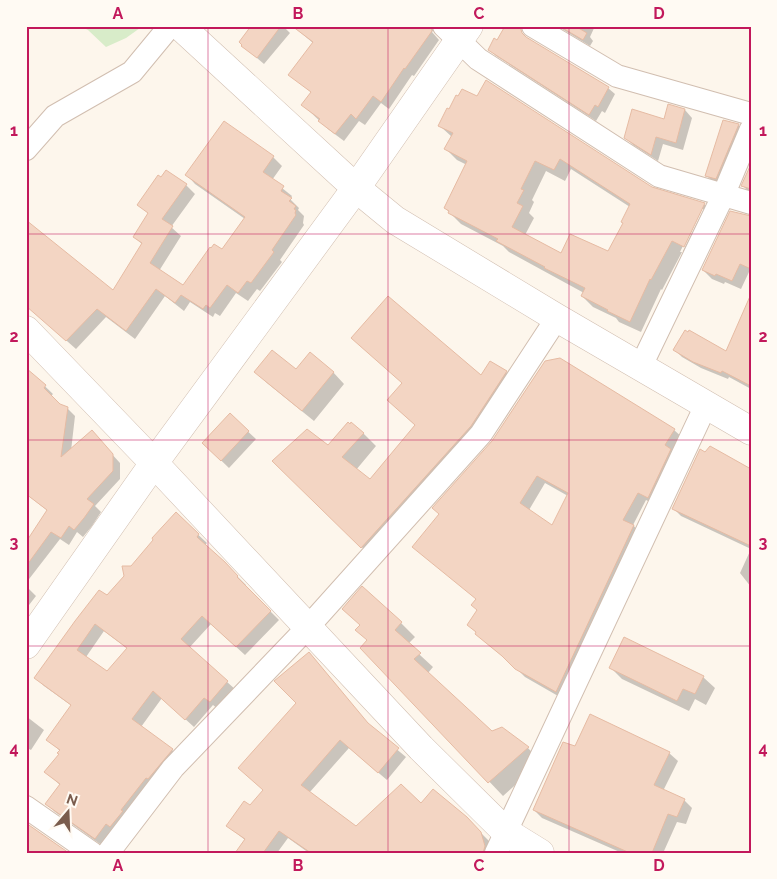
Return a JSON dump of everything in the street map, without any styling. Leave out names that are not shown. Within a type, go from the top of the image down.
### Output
[{"type":"street","points":[[26,148],[55,116],[132,72],[170,26]]},
{"type":"street","points":[[180,26],[356,188],[395,220],[557,318],[751,431]]},
{"type":"street","points":[[533,26],[617,76],[751,114]]},
{"type":"street","points":[[26,645],[154,463],[356,188],[457,31],[478,59],[658,176],[751,203]]},
{"type":"street","points":[[641,366],[723,196],[751,129]]},
{"type":"street","points":[[108,853],[173,768],[308,627],[481,434],[557,318]]},
{"type":"street","points":[[26,330],[154,463],[421,748],[501,843],[540,853]]},
{"type":"street","points":[[501,843],[706,404]]},
{"type":"street","points":[[26,807],[92,853]]},
{"type":"green space","points":[[80,26],[139,26],[140,28],[126,38],[106,47],[88,30]]},
{"type":"building","points":[[251,26],[281,26],[257,58],[241,46],[239,42]]},
{"type":"building","points":[[292,26],[431,26],[432,31],[381,102],[373,96],[356,119],[351,114],[335,134],[318,121],[320,119],[301,105],[311,92],[288,75],[313,42]]},
{"type":"building","points":[[505,26],[520,26],[522,33],[526,37],[609,87],[598,107],[595,105],[589,115],[488,50],[494,38],[497,40]]},
{"type":"building","points":[[559,26],[575,26],[587,33],[583,40]]},
{"type":"building","points":[[486,80],[652,187],[705,203],[684,247],[672,241],[650,279],[630,322],[581,296],[585,288],[496,241],[498,239],[448,213],[449,211],[444,208],[467,161],[444,149],[453,133],[438,126],[447,108],[449,109],[456,95],[458,96],[462,89],[477,96]],"holes":[[[560,159],[630,204],[621,222],[623,223],[608,251],[570,234],[561,253],[512,227],[523,206],[517,203],[524,190],[521,189],[535,161],[554,170]]]},
{"type":"building","points":[[668,104],[685,109],[676,143],[656,137],[651,155],[624,138],[632,109],[664,119]]},
{"type":"building","points":[[723,120],[739,124],[716,179],[705,176]]},
{"type":"building","points":[[224,121],[274,156],[263,172],[284,186],[281,191],[292,198],[289,201],[296,206],[294,209],[296,210],[296,215],[272,250],[274,252],[251,283],[247,281],[238,293],[227,285],[210,308],[206,305],[203,309],[181,295],[175,303],[156,289],[126,331],[97,309],[66,341],[26,306],[26,220],[113,290],[142,243],[133,237],[148,213],[137,205],[158,175],[161,177],[166,170],[187,184],[162,219],[173,226],[150,263],[183,285],[210,247],[214,244],[222,249],[245,217],[185,175]]},
{"type":"building","points":[[751,164],[751,189],[741,186]]},
{"type":"building","points":[[730,211],[751,216],[751,269],[740,264],[732,281],[702,270]]},
{"type":"building","points":[[751,294],[751,386],[722,371],[721,373],[693,362],[673,350],[685,330],[688,332],[689,330],[726,351]]},
{"type":"building","points":[[388,296],[481,375],[490,361],[507,371],[471,426],[361,548],[272,461],[307,429],[328,445],[348,422],[350,424],[351,422],[364,433],[342,457],[370,479],[415,425],[387,400],[402,383],[351,338]]},
{"type":"building","points":[[272,350],[296,369],[310,352],[334,372],[302,411],[254,372]]},
{"type":"building","points":[[560,358],[675,429],[665,445],[671,449],[648,498],[638,493],[623,520],[634,525],[556,692],[515,669],[475,634],[476,632],[467,625],[477,610],[471,605],[476,599],[412,547],[439,514],[432,508],[492,441],[545,361]],"holes":[[[537,476],[568,493],[552,525],[520,503]]]},
{"type":"building","points":[[26,368],[46,385],[44,388],[60,404],[68,407],[61,457],[92,430],[113,454],[113,471],[87,499],[94,504],[84,518],[74,530],[69,526],[61,538],[51,532],[27,565],[26,542],[47,510],[26,494]]},
{"type":"building","points":[[230,413],[249,431],[221,461],[202,443]]},
{"type":"building","points":[[710,446],[751,469],[751,546],[672,509],[700,449],[705,452]]},
{"type":"building","points":[[176,512],[199,534],[197,537],[225,562],[237,577],[271,611],[236,647],[202,616],[181,639],[228,681],[210,702],[204,698],[185,720],[153,691],[132,719],[173,749],[148,779],[146,778],[110,827],[106,824],[95,839],[45,804],[60,784],[44,772],[59,754],[57,753],[60,750],[46,740],[71,705],[34,678],[99,590],[107,595],[124,576],[122,566],[131,566],[153,540],[152,538]],"holes":[[[95,624],[127,648],[107,671],[77,650]]]},
{"type":"building","points":[[362,586],[402,622],[395,630],[421,653],[414,659],[492,731],[502,727],[529,747],[488,783],[360,648],[367,640],[355,630],[360,625],[342,609]]},
{"type":"building","points":[[624,637],[704,676],[695,694],[683,689],[677,701],[609,668]]},
{"type":"building","points":[[309,652],[368,723],[399,748],[378,773],[340,740],[301,785],[356,826],[401,784],[421,803],[433,789],[467,817],[481,832],[485,846],[483,853],[311,853],[279,831],[263,853],[235,853],[245,839],[226,826],[244,801],[250,805],[263,790],[238,768],[296,703],[274,681]]},
{"type":"building","points":[[590,714],[670,752],[654,785],[685,799],[677,817],[668,814],[652,853],[630,853],[533,810],[563,742],[575,746]]},
{"type":"building","points":[[26,823],[69,853],[26,853]]}]
